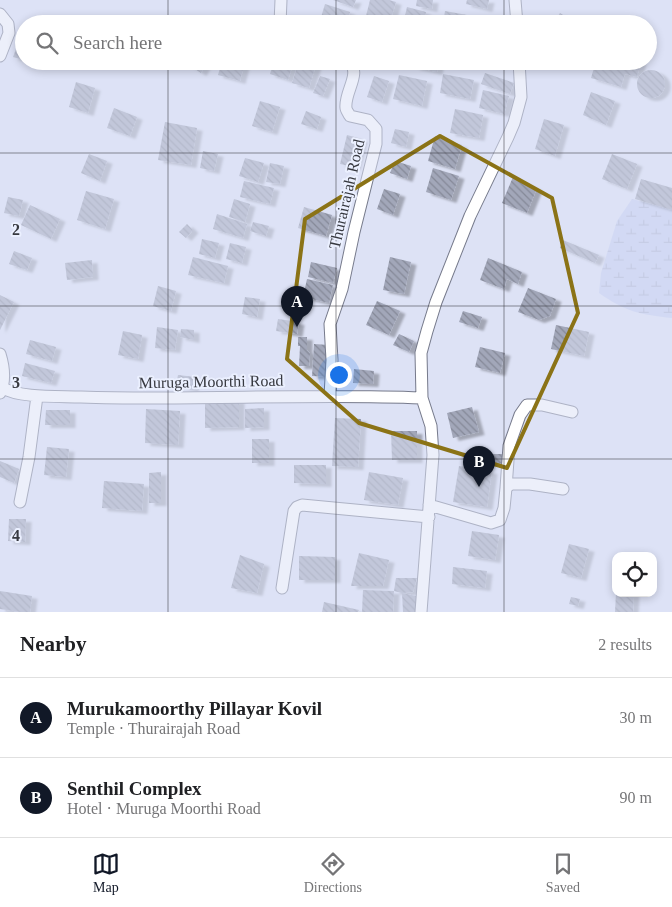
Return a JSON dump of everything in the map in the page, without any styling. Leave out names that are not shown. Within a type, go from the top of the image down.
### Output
[{"type":"street","points":[[280,0],[280,15]]},
{"type":"street","points":[[515,0],[516,15]]},
{"type":"street","points":[[0,14],[8,24],[10,33],[0,56]]},
{"type":"street","name":"Thurairajah Road","points":[[330,396],[332,360],[330,324],[342,289],[376,144],[376,128],[368,120],[350,116],[346,109],[354,70]]},
{"type":"street","points":[[421,612],[433,455],[431,426],[422,398],[421,353],[436,302],[470,216],[514,123],[521,97],[520,70]]},
{"type":"street","points":[[0,354],[5,376],[1,390]]},
{"type":"street","name":"Muruga Moorthi Road","points":[[1,390],[37,396],[123,398],[337,396],[422,398]]},
{"type":"street","points":[[20,502],[29,457],[37,396]]},
{"type":"street","points":[[282,588],[294,511],[297,507],[302,505],[429,511],[491,523],[500,520],[504,508],[509,446],[520,415],[527,405],[542,405],[572,412]]},
{"type":"street","points":[[506,488],[511,484],[530,484],[563,489]]},
{"type":"highlighted area","points":[[440,136],[552,198],[578,313],[507,468],[359,423],[287,359],[305,219]]},
{"type":"green space","points":[[632,199],[672,209],[672,318],[633,311],[599,293],[601,273],[617,221]]},
{"type":"building","points":[[333,0],[356,0],[353,7]]},
{"type":"building","points":[[370,0],[396,2],[392,15],[366,15]]},
{"type":"building","points":[[417,0],[433,0],[432,9],[416,6]]},
{"type":"building","points":[[467,0],[489,0],[487,9],[466,4]]},
{"type":"building","points":[[325,4],[350,12],[349,15],[322,15]]},
{"type":"building","points":[[407,7],[426,12],[425,15],[405,15]]},
{"type":"building","points":[[445,11],[467,15],[444,15]]},
{"type":"building","points":[[219,70],[243,70],[240,81],[218,75]]},
{"type":"building","points":[[271,70],[291,70],[288,80],[270,74]]},
{"type":"building","points":[[296,70],[314,70],[309,88],[292,83]]},
{"type":"building","points":[[593,70],[639,70],[637,77],[625,74],[621,87],[591,78]]},
{"type":"building","points":[[651,70],[661,74],[665,84],[661,94],[651,98],[641,94],[637,84],[641,74]]},
{"type":"building","points":[[485,73],[514,83],[510,94],[481,84]]},
{"type":"building","points":[[443,74],[474,80],[470,99],[440,93]]},
{"type":"building","points":[[399,75],[427,81],[422,106],[393,99]]},
{"type":"building","points":[[320,76],[330,79],[323,96],[313,93]]},
{"type":"building","points":[[374,76],[389,81],[382,102],[367,97]]},
{"type":"building","points":[[76,82],[95,88],[88,113],[69,107]]},
{"type":"building","points":[[483,90],[509,96],[504,114],[479,108]]},
{"type":"building","points":[[591,92],[615,101],[606,125],[583,115]]},
{"type":"building","points":[[260,101],[280,107],[272,132],[252,126]]},
{"type":"building","points":[[114,108],[137,117],[130,136],[107,128]]},
{"type":"building","points":[[455,109],[483,115],[479,138],[450,133]]},
{"type":"building","points":[[306,111],[321,117],[317,129],[301,124]]},
{"type":"building","points":[[544,119],[564,125],[555,156],[535,149]]},
{"type":"building","points":[[165,122],[197,128],[191,165],[158,160]]},
{"type":"building","points":[[395,129],[409,132],[406,147],[391,143]]},
{"type":"building","points":[[347,135],[362,139],[355,167],[340,164]]},
{"type":"building","points":[[435,136],[462,145],[455,169],[428,161]]},
{"type":"building","points":[[203,151],[218,154],[214,171],[200,168]]},
{"type":"building","points":[[89,154],[107,161],[100,181],[81,173]]},
{"type":"building","points":[[612,154],[637,164],[627,189],[602,179]]},
{"type":"building","points":[[245,158],[264,163],[258,182],[239,176]]},
{"type":"building","points":[[395,161],[411,166],[407,179],[390,173]]},
{"type":"building","points":[[270,163],[284,166],[280,184],[266,182]]},
{"type":"building","points":[[433,168],[459,176],[451,200],[426,192]]},
{"type":"building","points":[[513,177],[537,188],[527,213],[502,203]]},
{"type":"building","points":[[641,179],[672,188],[672,210],[635,199]]},
{"type":"building","points":[[244,181],[274,188],[270,204],[240,197]]},
{"type":"building","points":[[384,189],[400,194],[393,215],[377,209]]},
{"type":"building","points":[[86,191],[114,199],[105,229],[77,220]]},
{"type":"building","points":[[8,197],[23,200],[19,216],[4,213]]},
{"type":"building","points":[[234,199],[250,204],[245,222],[229,217]]},
{"type":"building","points":[[30,205],[60,219],[51,239],[21,225]]},
{"type":"building","points":[[304,207],[332,215],[326,236],[298,228]]},
{"type":"building","points":[[217,214],[247,224],[243,238],[213,229]]},
{"type":"building","points":[[253,222],[269,226],[266,236],[250,231]]},
{"type":"building","points":[[187,224],[193,230],[186,238],[179,232]]},
{"type":"building","points":[[202,239],[219,243],[215,258],[199,254]]},
{"type":"building","points":[[563,240],[599,255],[595,263],[560,248]]},
{"type":"building","points":[[230,243],[246,247],[242,263],[226,259]]},
{"type":"building","points":[[14,251],[32,258],[27,270],[9,264]]},
{"type":"building","points":[[193,257],[228,266],[224,283],[188,275]]},
{"type":"building","points":[[390,257],[411,262],[404,294],[383,290]]},
{"type":"building","points":[[488,258],[522,272],[518,284],[507,279],[504,289],[480,280]]},
{"type":"building","points":[[92,260],[93,277],[67,280],[65,263]]},
{"type":"building","points":[[311,262],[337,268],[333,283],[308,277]]},
{"type":"building","points":[[307,279],[333,285],[329,303],[303,297]]},
{"type":"building","points":[[158,286],[176,291],[171,311],[153,306]]},
{"type":"building","points":[[528,288],[556,299],[550,316],[539,320],[518,312]]},
{"type":"building","points":[[0,295],[14,302],[0,330]]},
{"type":"building","points":[[245,297],[260,299],[257,317],[242,314]]},
{"type":"building","points":[[377,301],[400,311],[389,335],[366,325]]},
{"type":"building","points":[[463,311],[482,317],[478,328],[459,322]]},
{"type":"building","points":[[278,319],[299,322],[297,334],[276,331]]},
{"type":"building","points":[[556,325],[589,332],[584,356],[551,349]]},
{"type":"building","points":[[157,327],[178,330],[175,350],[155,348]]},
{"type":"building","points":[[181,329],[194,330],[194,340],[180,337]]},
{"type":"building","points":[[123,331],[142,335],[138,359],[118,355]]},
{"type":"building","points":[[399,334],[414,341],[409,352],[393,345]]},
{"type":"building","points":[[298,337],[307,337],[307,350],[310,353],[309,366],[299,366],[300,346],[298,346]]},
{"type":"building","points":[[30,340],[56,347],[52,361],[26,354]]},
{"type":"building","points":[[314,344],[329,345],[327,377],[312,376]]},
{"type":"building","points":[[480,347],[505,353],[500,373],[475,367]]},
{"type":"building","points":[[25,363],[55,371],[51,383],[22,376]]},
{"type":"building","points":[[354,369],[374,371],[373,384],[353,383]]},
{"type":"building","points":[[178,375],[195,377],[193,389],[176,385]]},
{"type":"building","points":[[205,400],[239,400],[239,427],[205,428]]},
{"type":"building","points":[[472,407],[479,432],[453,438],[447,413]]},
{"type":"building","points":[[264,408],[264,427],[245,428],[245,409]]},
{"type":"building","points":[[146,409],[180,411],[178,445],[145,443]]},
{"type":"building","points":[[46,410],[70,410],[70,425],[45,425]]},
{"type":"building","points":[[335,418],[361,419],[358,467],[332,466]]},
{"type":"building","points":[[391,431],[417,431],[417,460],[392,460]]},
{"type":"building","points":[[252,439],[269,439],[269,463],[252,463]]},
{"type":"building","points":[[47,447],[69,449],[66,477],[44,475]]},
{"type":"building","points":[[487,454],[504,454],[504,463],[487,463]]},
{"type":"building","points":[[0,461],[19,469],[14,483],[0,477]]},
{"type":"building","points":[[294,465],[326,465],[326,484],[294,483]]},
{"type":"building","points":[[459,466],[492,471],[487,507],[453,502]]},
{"type":"building","points":[[161,472],[161,503],[149,503],[149,473]]},
{"type":"building","points":[[369,472],[403,478],[398,505],[364,500]]},
{"type":"building","points":[[104,481],[144,484],[142,511],[102,508]]},
{"type":"building","points":[[9,519],[26,519],[25,542],[8,541]]},
{"type":"building","points":[[472,531],[499,535],[495,560],[468,556]]},
{"type":"building","points":[[569,544],[589,549],[581,578],[561,573]]},
{"type":"building","points":[[359,553],[389,560],[383,586],[351,586]]},
{"type":"building","points":[[240,555],[264,564],[257,593],[231,588]]},
{"type":"building","points":[[299,556],[335,557],[335,580],[299,580]]},
{"type":"building","points":[[453,567],[487,571],[485,588],[452,584]]},
{"type":"building","points":[[396,578],[417,578],[413,592],[402,593],[394,591]]},
{"type":"building","points":[[363,590],[394,591],[393,612],[362,612]]},
{"type":"building","points":[[0,591],[32,596],[30,612],[0,609]]},
{"type":"building","points":[[402,593],[416,596],[417,612],[403,612]]},
{"type":"building","points":[[571,597],[580,599],[578,606],[569,604]]},
{"type":"building","points":[[616,597],[634,597],[633,612],[615,612]]},
{"type":"building","points":[[324,602],[359,610],[358,612],[322,612]]},
{"type":"place","name":"Murukamoorthy Pillayar Kovil","points":[[297,327]]},
{"type":"place","name":"Senthil Complex","points":[[479,487]]}]
